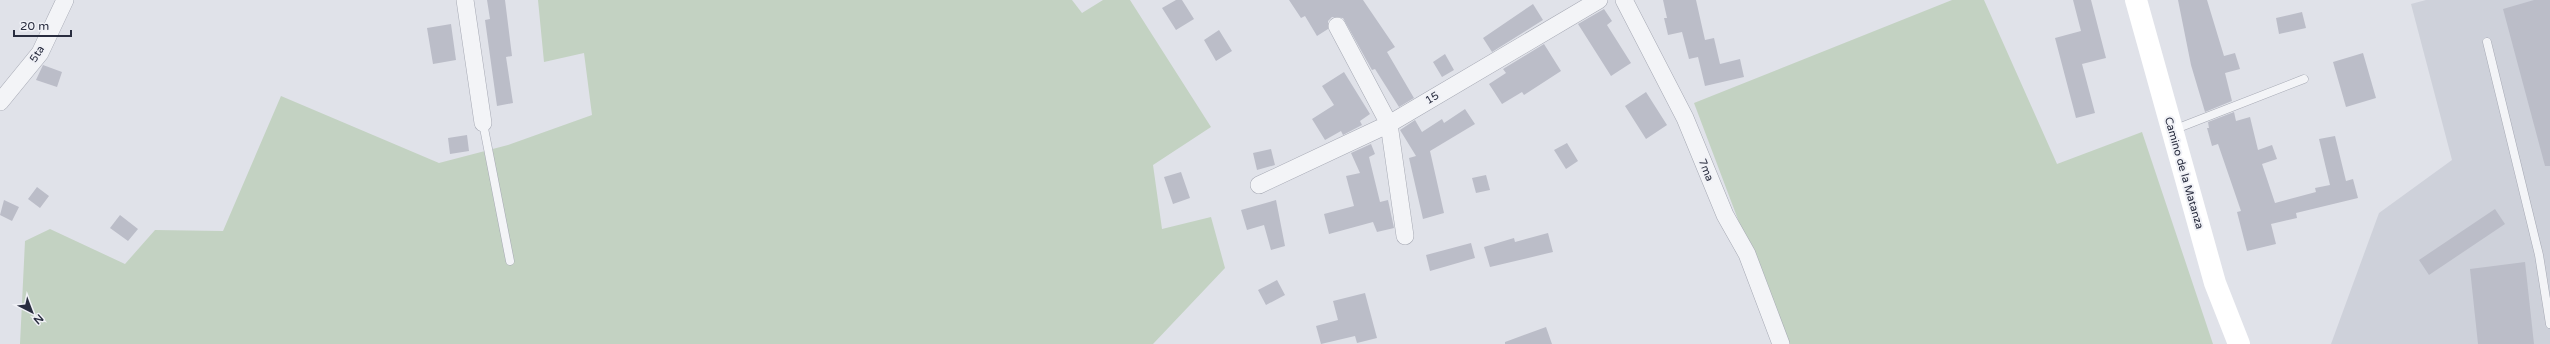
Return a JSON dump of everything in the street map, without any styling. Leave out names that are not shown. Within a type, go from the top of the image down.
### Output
[{"type":"main road","name":"Camino de la Matanza","points":[[2136,0],[2215,283],[2239,344]]},
{"type":"street","name":"5ta","points":[[0,102],[40,53],[65,0]]},
{"type":"street","points":[[465,0],[483,123]]},
{"type":"street","name":"15","points":[[1258,185],[1389,124],[1598,0]]},
{"type":"street","name":"7ma","points":[[1624,0],[1685,118],[1724,215],[1747,254],[1781,344]]},
{"type":"street","points":[[1337,26],[1389,124],[1405,236]]},
{"type":"lane","points":[[2487,42],[2539,255],[2550,324]]},
{"type":"lane","points":[[2172,130],[2304,79]]},
{"type":"lane","points":[[483,123],[510,261]]},
{"type":"shaded area","points":[[2426,0],[2550,0],[2550,344],[2331,344],[2379,213],[2452,160],[2411,4]]},
{"type":"green space","points":[[538,0],[1072,0],[1082,13],[1103,0],[1130,0],[1211,127],[1153,165],[1162,229],[1211,217],[1225,268],[1153,344],[20,344],[25,241],[50,229],[125,264],[155,230],[223,231],[281,96],[439,163],[508,145],[592,115],[584,53],[544,62]]},
{"type":"green space","points":[[1952,0],[1984,0],[2057,164],[2142,132],[2213,344],[1785,344],[1694,103]]},
{"type":"building","points":[[487,0],[505,0],[512,56],[506,57],[513,103],[497,106],[485,20],[490,19]]},
{"type":"building","points":[[1176,0],[1182,0],[1194,19],[1176,30],[1162,8]]},
{"type":"building","points":[[1289,0],[1363,0],[1395,47],[1387,52],[1414,98],[1399,107],[1375,69],[1372,70],[1343,18],[1332,17],[1328,21],[1328,29],[1317,36],[1305,16],[1301,18]]},
{"type":"building","points":[[1663,0],[1696,0],[1705,40],[1714,38],[1720,64],[1740,59],[1744,77],[1705,86],[1698,57],[1689,59],[1682,32],[1668,35],[1664,18],[1667,18]]},
{"type":"building","points":[[2073,0],[2091,0],[2106,58],[2082,64],[2095,113],[2076,118],[2055,38],[2081,31]]},
{"type":"building","points":[[2178,0],[2207,0],[2224,56],[2235,53],[2240,69],[2225,73],[2232,101],[2205,112],[2191,65]]},
{"type":"building","points":[[2534,0],[2550,0],[2550,166],[2545,166],[2503,9]]},
{"type":"building","points":[[1533,4],[1543,20],[1492,52],[1483,38]]},
{"type":"building","points":[[1604,9],[1612,21],[1607,25],[1631,63],[1611,76],[1578,24]]},
{"type":"building","points":[[2302,12],[2306,28],[2279,34],[2276,18]]},
{"type":"building","points":[[451,24],[456,60],[433,64],[427,28]]},
{"type":"building","points":[[1219,30],[1232,51],[1216,61],[1204,40]]},
{"type":"building","points":[[1544,44],[1561,71],[1524,95],[1522,92],[1502,104],[1489,84],[1506,73],[1503,69]]},
{"type":"building","points":[[2363,53],[2376,98],[2346,107],[2333,62]]},
{"type":"building","points":[[1445,54],[1454,70],[1442,77],[1433,62]]},
{"type":"building","points":[[43,65],[62,72],[57,87],[36,80]]},
{"type":"building","points":[[1344,72],[1370,114],[1360,121],[1362,125],[1343,135],[1341,131],[1325,140],[1312,119],[1334,105],[1322,86]]},
{"type":"building","points":[[1646,92],[1667,125],[1646,139],[1625,106]]},
{"type":"building","points":[[1465,109],[1475,124],[1430,151],[1444,213],[1423,219],[1409,158],[1416,156],[1400,130],[1415,120],[1422,132],[1442,119],[1444,123]]},
{"type":"building","points":[[2234,112],[2236,121],[2250,117],[2258,150],[2272,145],[2277,159],[2262,164],[2275,203],[2316,192],[2315,188],[2330,185],[2319,139],[2335,136],[2346,181],[2353,179],[2358,198],[2296,213],[2297,218],[2271,224],[2276,244],[2247,251],[2237,212],[2241,211],[2218,144],[2212,146],[2207,128],[2209,128],[2208,122]]},
{"type":"building","points":[[467,135],[469,151],[450,154],[448,138]]},
{"type":"building","points":[[1567,143],[1578,161],[1566,169],[1554,150]]},
{"type":"building","points":[[1371,144],[1375,154],[1369,157],[1380,202],[1388,200],[1394,228],[1377,232],[1373,222],[1329,234],[1324,214],[1354,206],[1346,176],[1360,173],[1351,153]]},
{"type":"building","points":[[1271,149],[1275,165],[1257,170],[1253,153]]},
{"type":"building","points":[[1181,172],[1190,198],[1173,204],[1164,177]]},
{"type":"building","points":[[1486,175],[1490,190],[1476,193],[1472,178]]},
{"type":"building","points":[[37,187],[49,196],[40,208],[28,199]]},
{"type":"building","points":[[4,200],[19,207],[12,221],[0,215]]},
{"type":"building","points":[[1276,200],[1285,246],[1271,250],[1264,225],[1247,230],[1241,210]]},
{"type":"building","points":[[2495,209],[2505,224],[2429,275],[2419,260]]},
{"type":"building","points":[[120,215],[138,229],[128,241],[110,228]]},
{"type":"building","points":[[1548,233],[1553,252],[1490,267],[1484,247],[1514,238],[1515,242]]},
{"type":"building","points":[[1471,243],[1475,258],[1430,271],[1426,255]]},
{"type":"building","points":[[2525,262],[2534,344],[2478,344],[2470,269]]},
{"type":"building","points":[[1277,280],[1285,295],[1266,305],[1258,290]]},
{"type":"building","points":[[1365,293],[1377,338],[1357,343],[1355,336],[1321,344],[1316,326],[1338,320],[1333,301]]},
{"type":"building","points":[[1546,327],[1552,344],[1505,344],[1505,342]]}]
